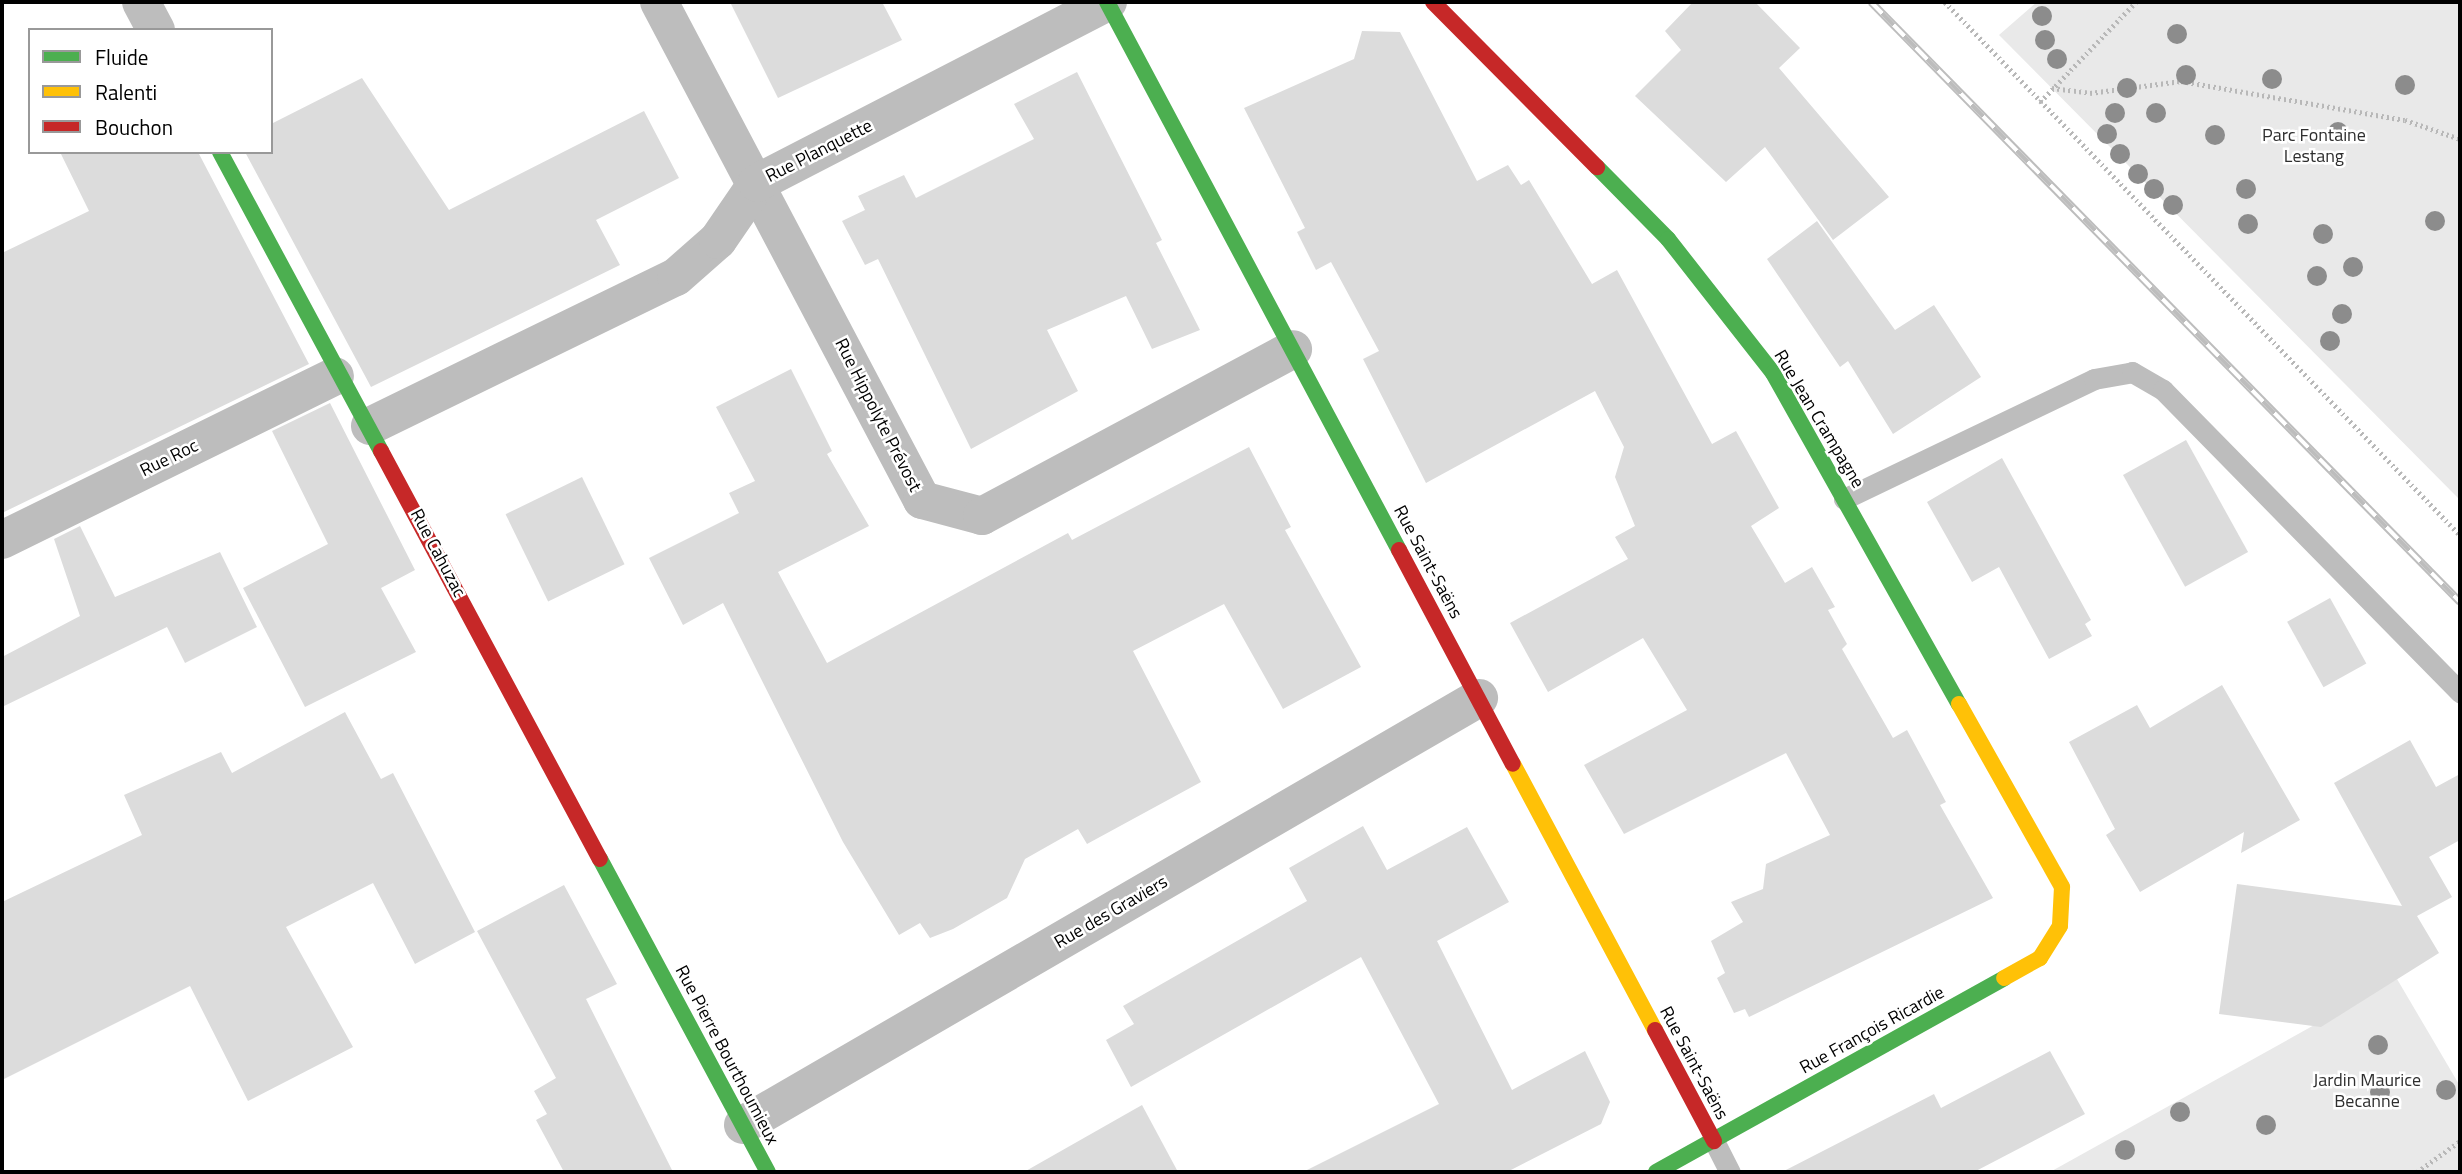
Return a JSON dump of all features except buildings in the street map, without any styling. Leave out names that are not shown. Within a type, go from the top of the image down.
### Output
[{"type":"street","points":[[141,2],[155,28]]},
{"type":"street","name":"Rue Hippolyte Prévost","points":[[659,2],[757,183],[922,500],[982,516],[1293,349]]},
{"type":"street","name":"Rue Planquette","points":[[370,426],[676,277],[718,240],[757,183],[1108,2]]},
{"type":"street","name":"Rue Saint-Saëns","points":[[1108,2],[1714,1141]]},
{"type":"street","name":"Rue Jean Crampagne","points":[[1433,2],[1668,239],[1773,373],[2062,887]]},
{"type":"street","name":"Rue Cahuzac","points":[[221,154],[335,376],[370,426],[652,956]]},
{"type":"street","name":"Rue Roc","points":[[2,540],[335,376]]},
{"type":"street","name":"Rue des Graviers","points":[[743,1125],[1479,698]]},
{"type":"street","name":"Rue François Ricardie","points":[[1656,1172],[2040,958],[2060,926],[2062,887]]},
{"type":"street","name":"Rue Pierre Bourthoumieux","points":[[652,956],[768,1172]]},
{"type":"lane","points":[[1844,499],[2094,379],[2132,372],[2163,390],[2460,692]]},
{"type":"lane","points":[[1714,1141],[1730,1172]]},
{"type":"path","points":[[1945,2],[2460,535]]},
{"type":"path","points":[[2040,102],[2136,2]]},
{"type":"path","points":[[2052,88],[2090,93],[2181,81],[2405,120],[2460,139]]},
{"type":"path","points":[[2417,1172],[2460,1141]]},
{"type":"green space","name":"Parc Fontaine Lestang","points":[[2037,2],[2460,2],[2460,500],[1999,35]]},
{"type":"green space","name":"Jardin Maurice Becanne","points":[[2397,979],[2460,1086],[2460,1172],[2050,1172]]},
{"type":"railway","points":[[1871,2],[2460,602]]},
{"type":"traffic: fast","points":[[1107,2],[1399,550]]},
{"type":"traffic: fast","points":[[221,154],[381,451]]},
{"type":"traffic: fast","points":[[1597,167],[1668,239],[1773,373],[1959,704]]},
{"type":"traffic: fast","points":[[600,859],[768,1172]]},
{"type":"traffic: fast","points":[[1656,1172],[2004,978]]},
{"type":"traffic: slow","points":[[1959,704],[2062,887],[2060,926],[2040,958],[2004,978]]},
{"type":"traffic: slow","points":[[1513,764],[1655,1030]]},
{"type":"traffic: jam","points":[[1433,2],[1597,167]]},
{"type":"traffic: jam","points":[[381,451],[600,859]]},
{"type":"traffic: jam","points":[[1399,550],[1513,764]]},
{"type":"traffic: jam","points":[[1655,1030],[1714,1141]]}]
